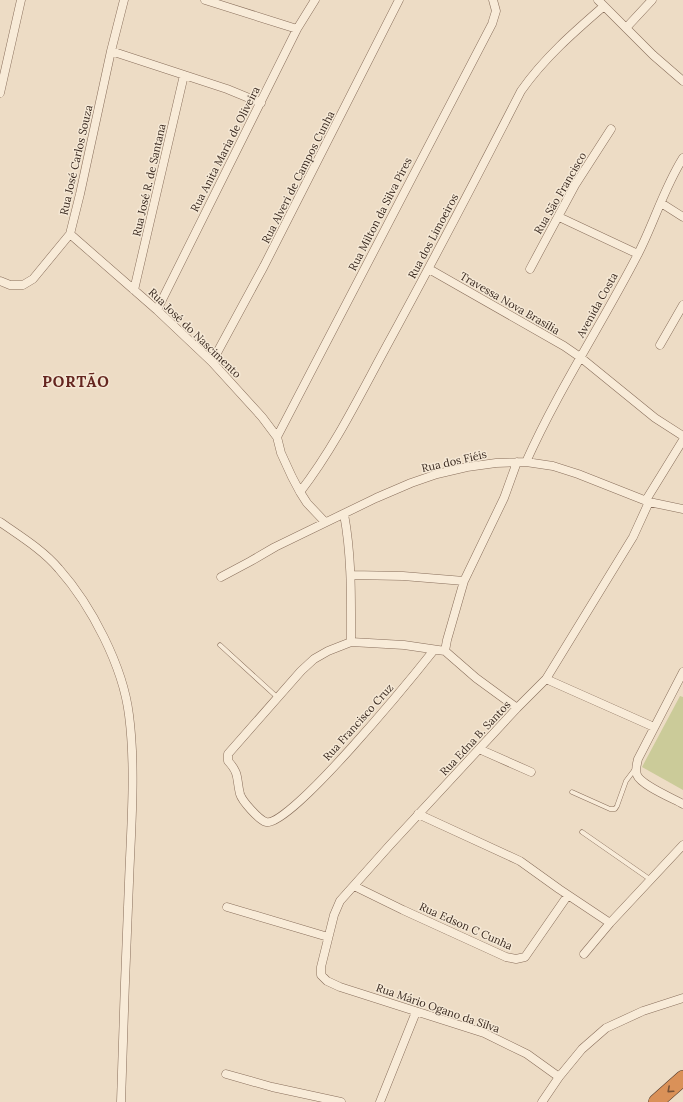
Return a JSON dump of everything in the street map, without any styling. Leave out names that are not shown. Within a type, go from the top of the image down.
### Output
[{"type":"highway","points":[[656,1102],[683,1078]]},
{"type":"street","points":[[0,93],[21,0]]},
{"type":"street","name":"Rua José Carlos Souza","points":[[0,281],[10,285],[23,285],[33,279],[70,234],[124,0]]},
{"type":"street","points":[[205,0],[297,29]]},
{"type":"street","name":"Rua Anita Maria de Oliveira","points":[[157,310],[297,29],[315,0]]},
{"type":"street","name":"Rua Alveri de Campos Cunha","points":[[212,362],[278,238],[399,0]]},
{"type":"street","name":"Rua Milton da Silva Pires","points":[[277,437],[492,24],[496,11],[493,0]]},
{"type":"street","points":[[626,28],[652,0]]},
{"type":"street","points":[[601,3],[653,55],[683,81]]},
{"type":"street","name":"Rua dos Limoeiros","points":[[300,492],[318,469],[330,449],[429,269],[521,91],[535,72],[601,3]]},
{"type":"street","points":[[111,51],[261,103]]},
{"type":"street","name":"Rua José R. de Santana","points":[[134,290],[184,76]]},
{"type":"street","name":"Rua São Francisco","points":[[530,269],[575,185],[610,129]]},
{"type":"street","name":"Avenida Costa","points":[[526,462],[556,400],[638,254],[683,158]]},
{"type":"street","points":[[661,203],[683,217]]},
{"type":"street","points":[[559,217],[638,254]]},
{"type":"street","name":"Rua José do Nascimento","points":[[70,234],[157,310],[212,362],[262,417],[277,437],[281,453],[300,492],[307,503],[325,522]]},
{"type":"street","name":"Travessa Nova Brasília","points":[[429,269],[564,346],[580,357],[641,407],[683,436]]},
{"type":"street","points":[[660,345],[683,306]]},
{"type":"street","name":"Rua Edna B. Santos","points":[[327,981],[321,975],[321,967],[334,915],[340,901],[418,814],[546,679],[633,537],[648,501],[683,440]]},
{"type":"street","points":[[445,651],[464,581],[504,498],[517,462]]},
{"type":"street","name":"Rua dos Fiéis","points":[[220,577],[325,522],[404,486],[437,474],[467,467],[517,462],[553,466],[648,501],[683,509]]},
{"type":"street","points":[[344,514],[351,575],[351,642]]},
{"type":"street","points":[[0,522],[33,546],[58,568],[82,598],[109,648],[121,679],[129,714],[132,752],[132,806],[120,1102]]},
{"type":"street","points":[[351,575],[464,581]]},
{"type":"street","points":[[277,697],[314,659],[328,651],[351,642],[404,645],[445,651],[476,678],[517,708]]},
{"type":"street","name":"Rua Francisco Cruz","points":[[277,697],[228,754],[228,761],[236,771],[243,799],[257,816],[264,822],[268,823],[274,822],[295,806],[384,712],[434,650]]},
{"type":"street","points":[[683,672],[680,683],[654,727],[638,759],[636,768],[638,776],[643,782],[683,804]]},
{"type":"street","points":[[546,679],[654,727]]},
{"type":"street","points":[[479,749],[531,772]]},
{"type":"street","points":[[418,814],[520,861],[610,923]]},
{"type":"street","points":[[584,954],[610,923],[683,845]]},
{"type":"street","name":"Rua Edson C Cunha","points":[[354,886],[506,957],[516,959],[525,957],[568,895]]},
{"type":"street","points":[[227,907],[328,937]]},
{"type":"street","name":"Rua Mário Ogano da Silva","points":[[327,981],[340,987],[491,1036],[527,1054],[559,1076]]},
{"type":"street","points":[[542,1102],[559,1076],[582,1049],[606,1028],[643,1011],[683,998]]},
{"type":"street","points":[[380,1102],[416,1012]]},
{"type":"street","points":[[226,1074],[272,1087],[341,1102]]},
{"type":"lane","points":[[220,645],[277,697]]},
{"type":"lane","points":[[572,792],[610,809],[615,809],[626,781],[636,768]]},
{"type":"lane","points":[[582,832],[651,880]]},
{"type":"green space","points":[[680,696],[683,697],[683,790],[642,767]]},
{"type":"district","name":"PORTÃO","points":[[76,381]]}]
